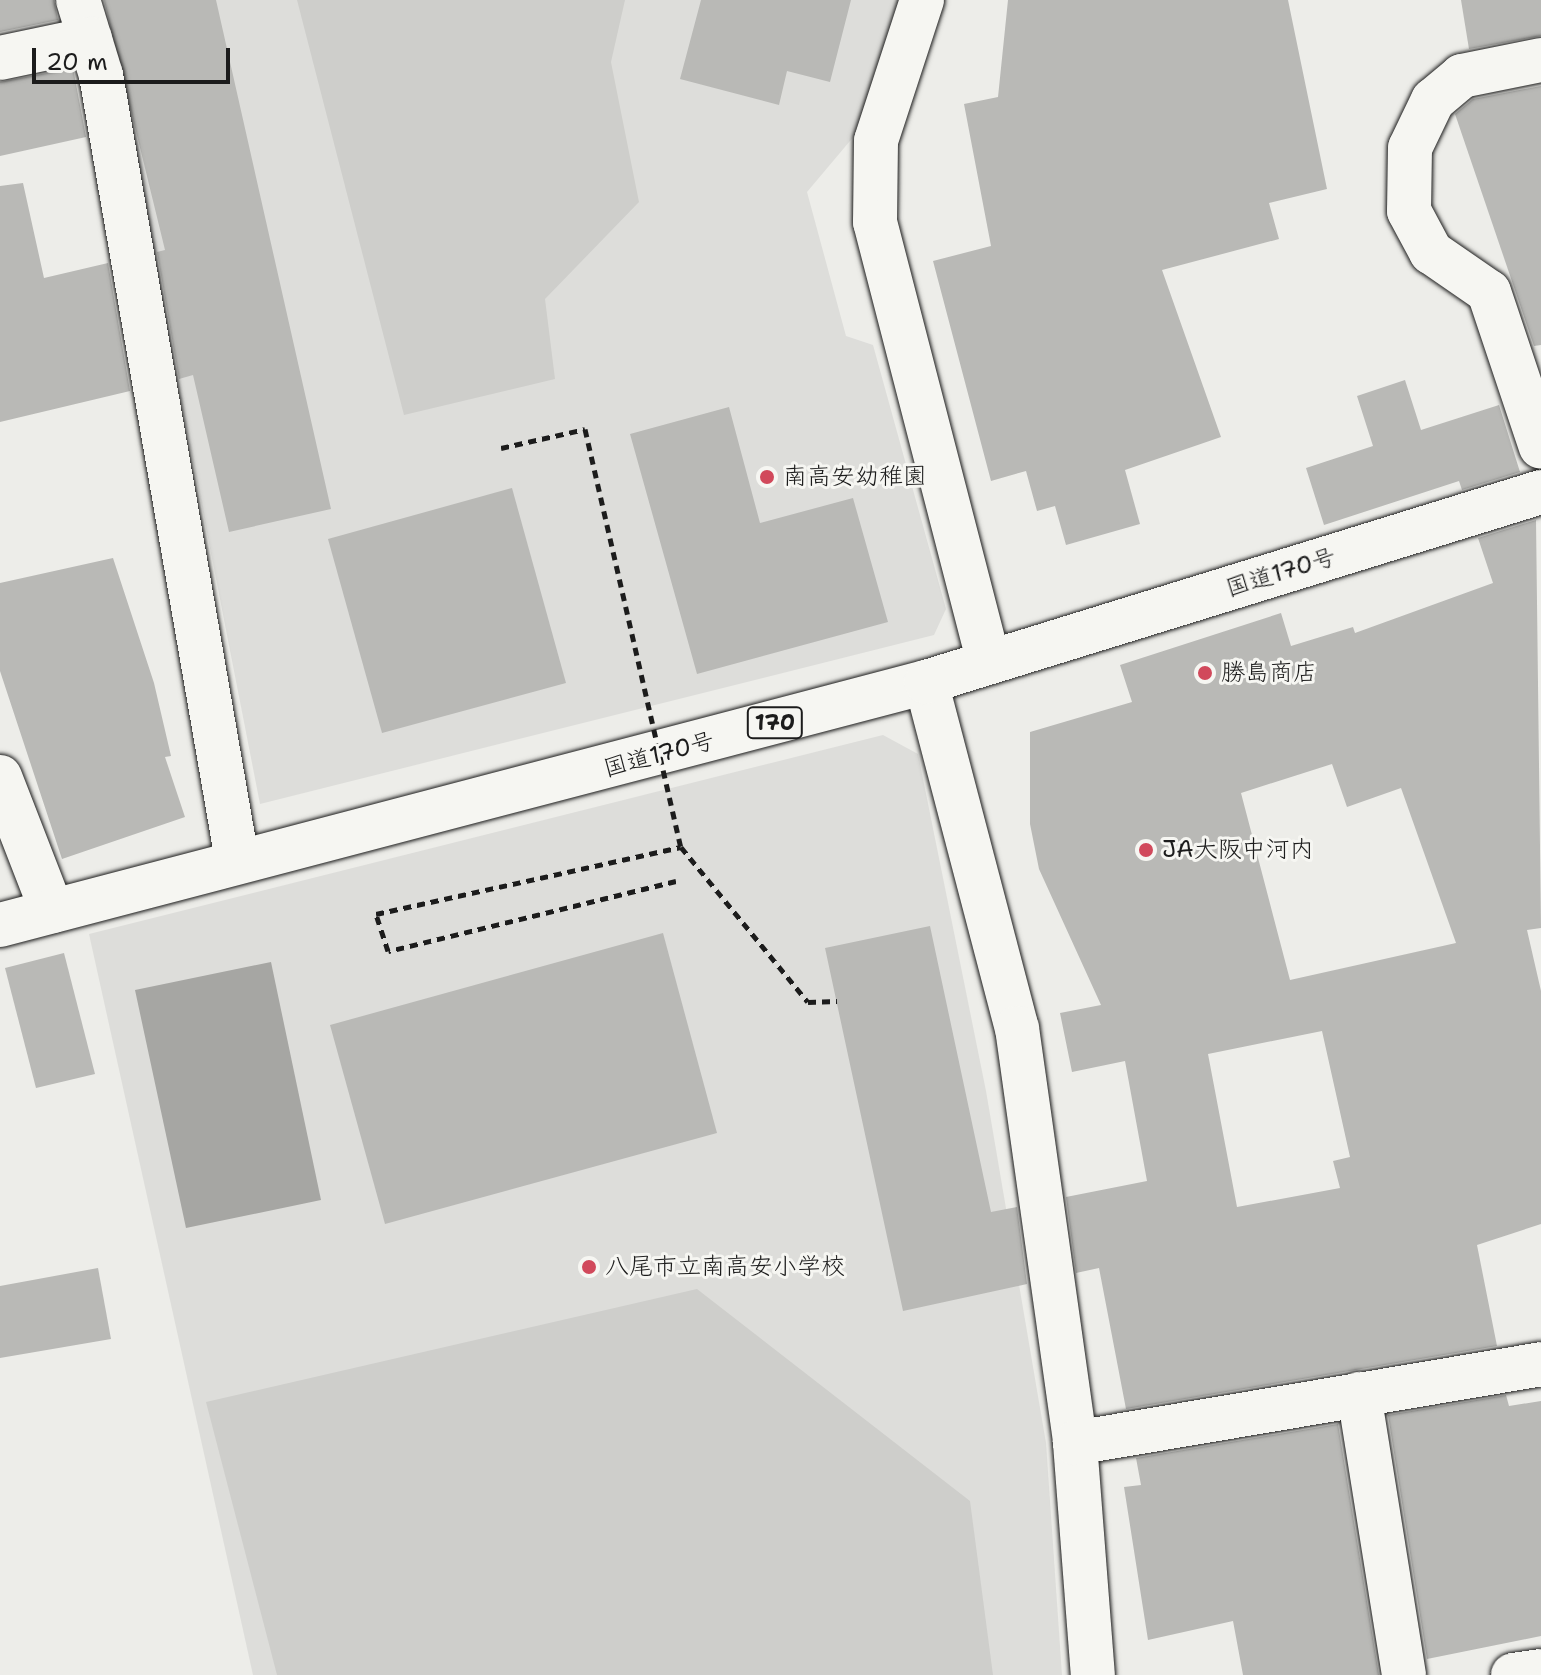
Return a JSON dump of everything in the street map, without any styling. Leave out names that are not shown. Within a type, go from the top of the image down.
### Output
[{"type":"main road","points":[[922,0],[876,141],[875,222],[989,663]]},
{"type":"main road","points":[[0,58],[84,20],[237,860]]},
{"type":"main road","points":[[1541,60],[1462,76],[1433,100],[1410,148],[1409,211],[1431,252],[1489,292],[1541,447]]},
{"type":"main road","name":"国道170号","points":[[0,925],[237,860],[545,786],[926,682],[1541,492]]},
{"type":"main road","points":[[926,682],[1017,1028],[1075,1443],[1093,1675]]},
{"type":"main road","points":[[0,777],[52,911]]},
{"type":"main road","points":[[1075,1443],[1541,1364]]},
{"type":"main road","points":[[1359,1394],[1404,1675]]},
{"type":"main road","points":[[1513,1675],[1541,1671]]},
{"type":"path","points":[[501,448],[585,429],[681,847],[808,1002],[837,1001]]},
{"type":"path","points":[[676,881],[388,951],[376,914],[681,847]]},
{"type":"shaded area","points":[[103,0],[899,0],[855,135],[807,192],[846,336],[873,345],[946,609],[934,635],[260,804]]},
{"type":"shaded area","points":[[297,0],[625,0],[611,62],[639,202],[545,299],[555,379],[404,415]]},
{"type":"shaded area","name":"八尾市立南高安小学校","points":[[883,735],[918,754],[986,1091],[1046,1443],[1062,1675],[253,1675],[89,934]]},
{"type":"shaded area","points":[[271,962],[321,1200],[186,1228],[135,990]]},
{"type":"shaded area","points":[[697,1289],[970,1501],[993,1675],[277,1675],[206,1402]]},
{"type":"building","points":[[0,0],[54,0],[58,20],[0,32]]},
{"type":"building","points":[[104,0],[216,0],[331,509],[229,532],[193,375],[179,379],[157,252],[165,250]]},
{"type":"building","points":[[701,0],[851,0],[830,82],[787,71],[779,105],[680,79]]},
{"type":"building","points":[[1008,0],[1288,0],[1327,189],[1269,203],[1279,239],[1162,270],[1221,437],[1125,470],[1140,524],[1066,545],[1055,506],[1037,511],[1026,471],[991,481],[933,261],[991,246],[964,104],[998,97]]},
{"type":"building","points":[[1461,0],[1541,0],[1541,36],[1469,49]]},
{"type":"building","points":[[73,68],[86,137],[0,156],[0,82]]},
{"type":"building","points":[[1541,86],[1541,345],[1534,346],[1455,114],[1473,99]]},
{"type":"building","points":[[23,183],[44,278],[108,263],[130,391],[0,422],[0,186]]},
{"type":"building","points":[[1405,380],[1421,430],[1499,405],[1520,472],[1462,490],[1459,481],[1324,525],[1306,468],[1373,446],[1357,396]]},
{"type":"building","points":[[729,407],[760,523],[853,498],[888,622],[697,674],[630,434]]},
{"type":"building","points":[[512,488],[566,683],[382,733],[328,539]]},
{"type":"building","points":[[1536,520],[1541,928],[1527,930],[1541,991],[1541,1224],[1477,1245],[1497,1346],[1126,1409],[1099,1268],[1076,1273],[1066,1197],[1147,1181],[1125,1061],[1072,1072],[1060,1013],[1101,1005],[1039,869],[1030,824],[1030,732],[1132,702],[1120,665],[1281,613],[1291,646],[1353,627],[1355,633],[1493,583],[1478,538]],"holes":[[[1332,764],[1347,807],[1401,788],[1456,943],[1290,980],[1241,793]],[[1322,1031],[1350,1157],[1333,1161],[1340,1188],[1237,1207],[1208,1054]]]},
{"type":"building","points":[[113,558],[154,683],[171,756],[165,757],[185,817],[62,859],[0,671],[0,583]]},
{"type":"building","points":[[930,926],[991,1212],[1017,1207],[1027,1284],[903,1311],[825,948]]},
{"type":"building","points":[[663,933],[717,1133],[385,1224],[330,1025]]},
{"type":"building","points":[[64,953],[95,1074],[36,1088],[5,968]]},
{"type":"building","points":[[98,1268],[111,1339],[0,1358],[0,1286]]},
{"type":"building","points":[[1506,1395],[1509,1406],[1541,1401],[1541,1636],[1427,1659],[1388,1415]]},
{"type":"building","points":[[1338,1424],[1379,1675],[1243,1675],[1233,1621],[1148,1640],[1124,1487],[1141,1485],[1136,1458]]},
{"type":"place","name":"南高安幼稚園","points":[[767,477]]},
{"type":"place","name":"勝島商店","points":[[1205,673]]},
{"type":"place","name":"JA大阪中河内","points":[[1146,850]]},
{"type":"place","name":"八尾市立南高安小学校","points":[[589,1267]]}]
